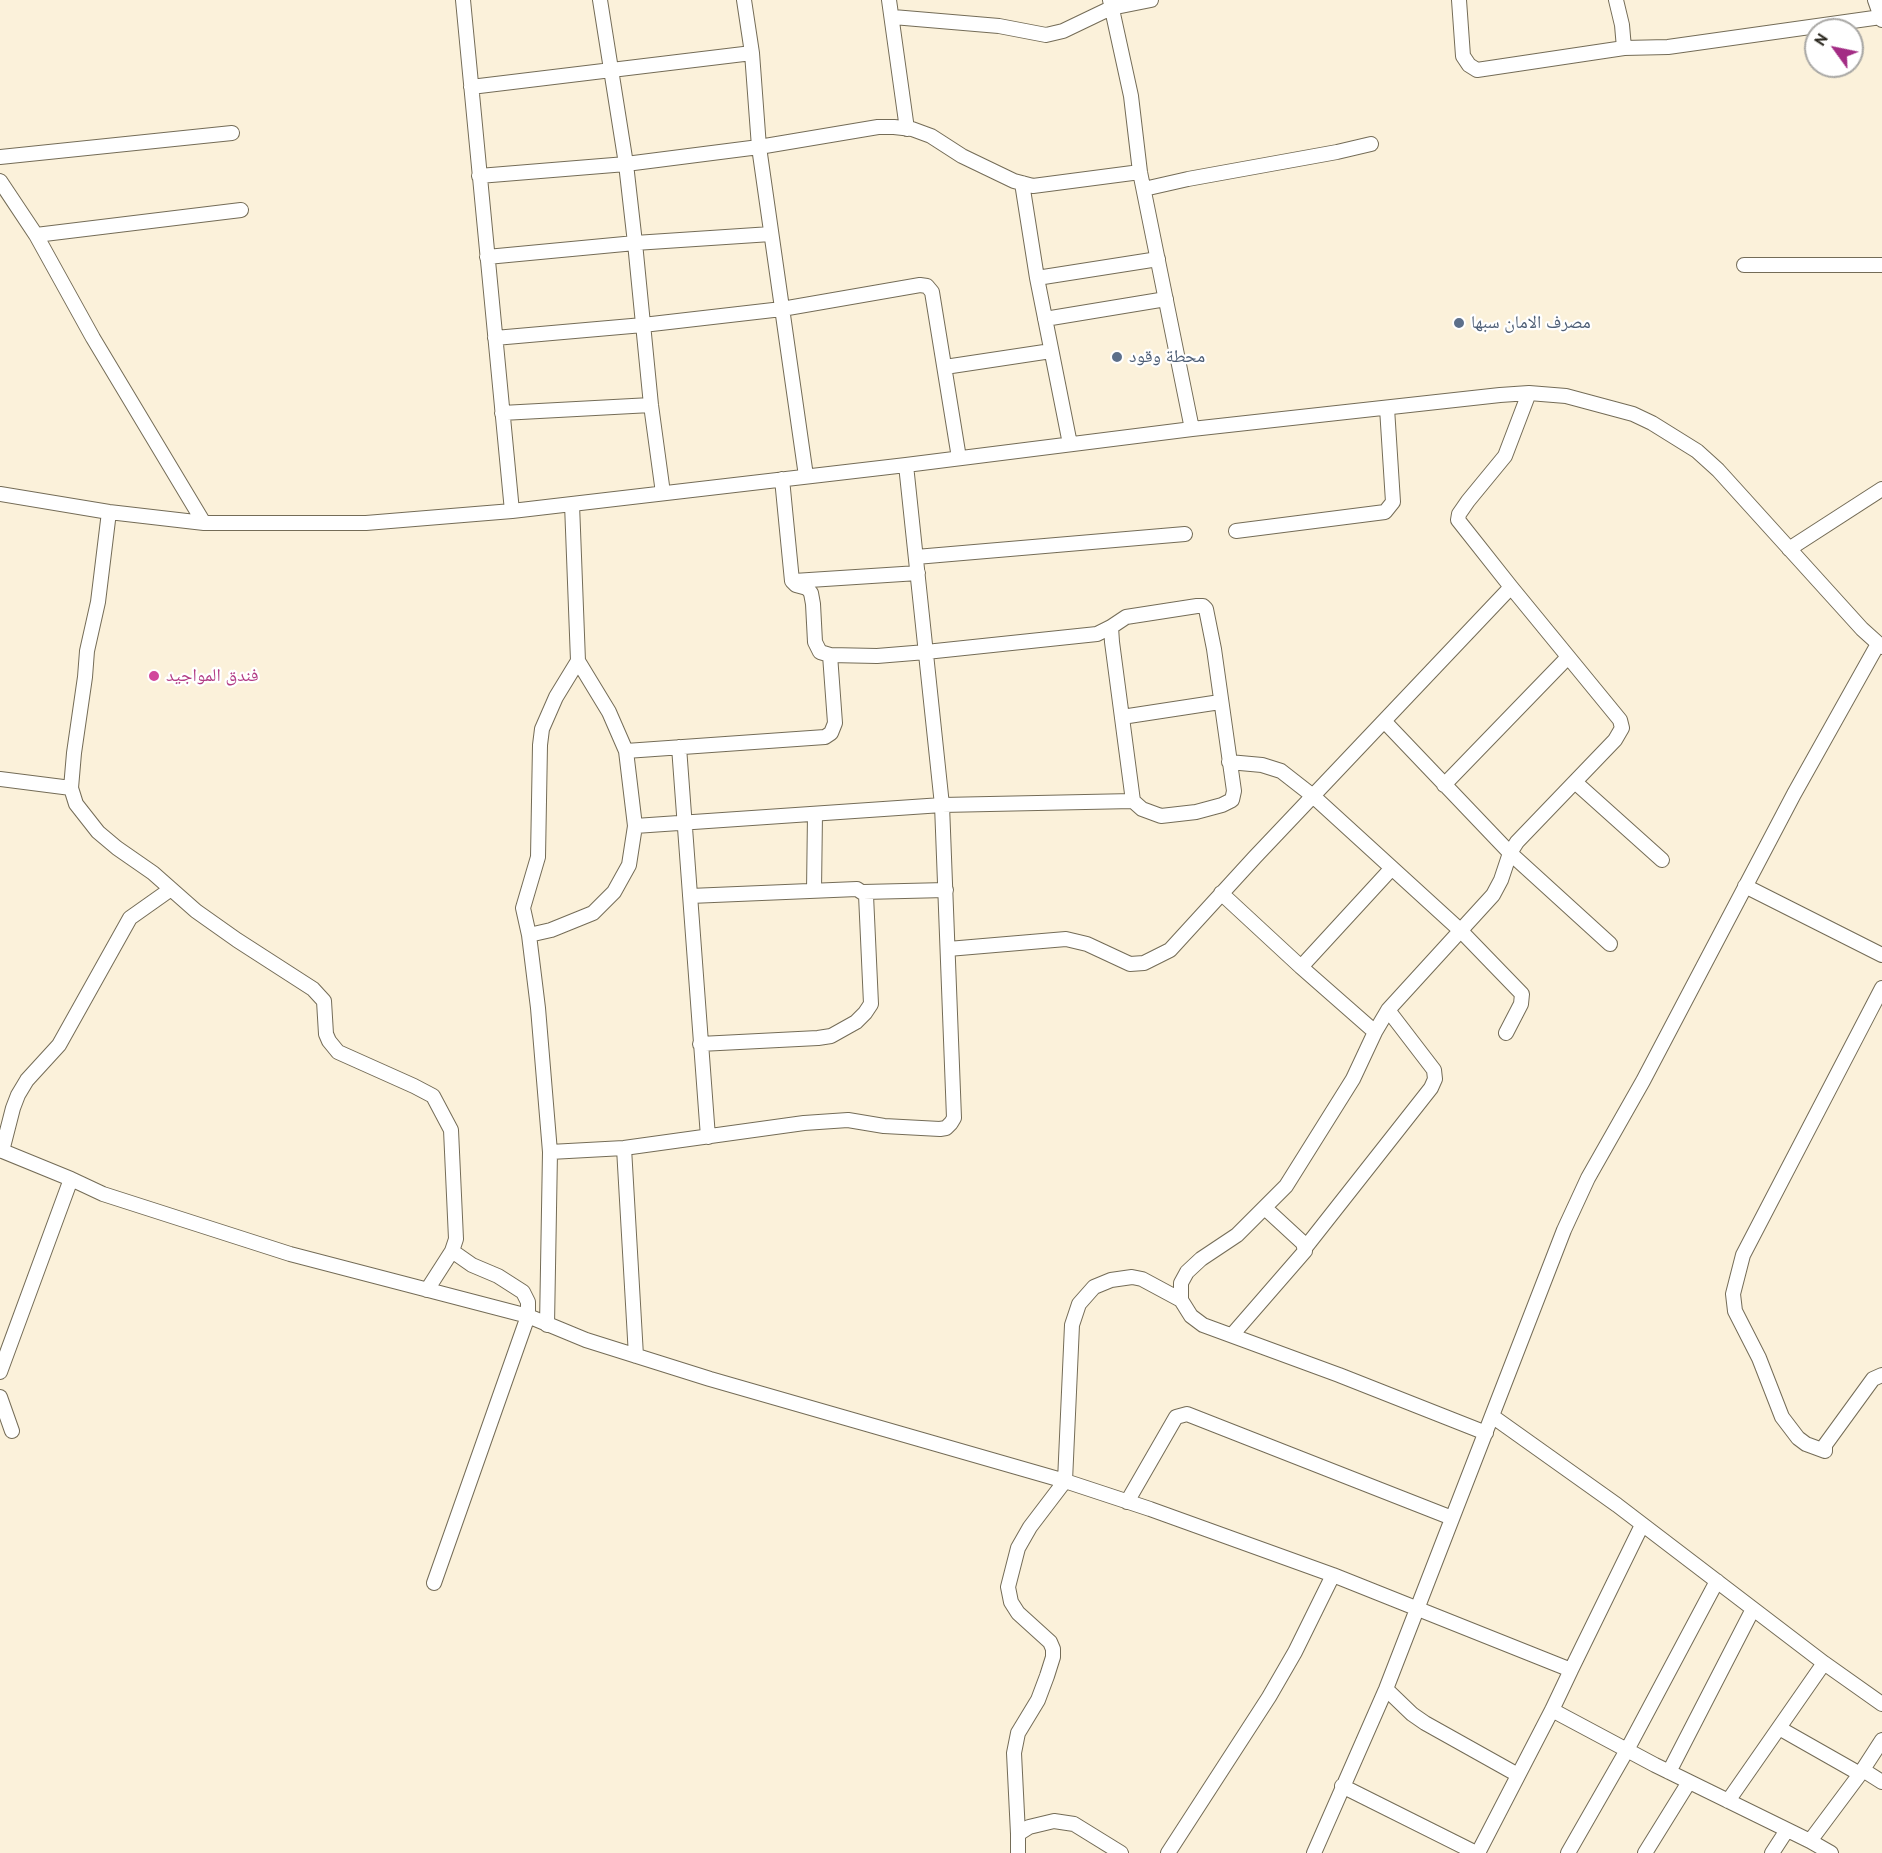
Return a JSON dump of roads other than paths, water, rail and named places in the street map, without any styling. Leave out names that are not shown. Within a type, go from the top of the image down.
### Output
[{"type":"street","points":[[463,0],[512,510]]},
{"type":"street","points":[[600,0],[626,164],[651,405],[663,493]]},
{"type":"street","points":[[744,0],[752,52],[759,147],[806,476]]},
{"type":"street","points":[[890,0],[907,129]]},
{"type":"street","points":[[893,17],[999,26],[1046,35],[1063,31],[1110,4],[1151,0]]},
{"type":"street","points":[[1459,0],[1463,56],[1469,65],[1477,70],[1624,48],[1668,47],[1882,18],[1875,0]]},
{"type":"street","points":[[1617,0],[1624,48]]},
{"type":"street","points":[[1110,4],[1131,96],[1140,172],[1192,429]]},
{"type":"street","points":[[471,87],[752,52]]},
{"type":"street","points":[[479,176],[626,164],[759,147],[878,127],[907,129],[931,136],[962,156],[1014,181],[1033,186],[1140,172]]},
{"type":"street","points":[[0,156],[232,133]]},
{"type":"street","points":[[1144,189],[1188,178],[1371,144]]},
{"type":"street","points":[[0,181],[36,235],[93,338],[204,523]]},
{"type":"street","points":[[1022,183],[1037,278],[1070,444]]},
{"type":"street","points":[[36,235],[241,210]]},
{"type":"street","points":[[487,257],[635,243],[771,234]]},
{"type":"street","points":[[1037,278],[1158,259]]},
{"type":"street","points":[[1744,265],[1882,264]]},
{"type":"street","points":[[495,338],[643,325],[782,309],[920,285],[927,286],[933,292],[959,458]]},
{"type":"street","points":[[1045,319],[1166,299]]},
{"type":"street","points":[[945,367],[1051,351]]},
{"type":"street","points":[[1181,1300],[1181,1283],[1187,1272],[1201,1259],[1237,1235],[1286,1186],[1353,1079],[1388,1010],[1493,896],[1510,853],[1517,842],[1616,740],[1622,728],[1620,720],[1458,520],[1459,514],[1468,501],[1505,456],[1529,393]]},
{"type":"street","points":[[0,494],[108,512],[204,523],[366,523],[572,504],[1192,429],[1529,393],[1587,400],[1633,414],[1697,451],[1718,470],[1880,646],[1799,783],[1643,1081],[1588,1178],[1564,1230],[1386,1689],[1314,1853]]},
{"type":"street","points":[[502,413],[651,405]]},
{"type":"street","points":[[1236,531],[1385,512],[1393,502],[1387,408]]},
{"type":"street","points":[[550,1152],[624,1148],[804,1123],[848,1120],[884,1126],[940,1129],[946,1128],[954,1118],[942,806],[906,465]]},
{"type":"street","points":[[782,479],[792,582]]},
{"type":"street","points":[[1789,549],[1882,489]]},
{"type":"street","points":[[529,934],[551,930],[593,913],[614,892],[629,865],[634,826],[626,751],[609,712],[578,661],[572,504]]},
{"type":"street","points":[[108,512],[98,602],[87,651],[74,753],[71,788],[76,804],[98,832],[153,873],[204,917],[313,989],[324,1001],[326,1034],[328,1041],[338,1052],[433,1096],[451,1130],[456,1239],[452,1251],[427,1290]]},
{"type":"street","points":[[916,558],[1185,534]]},
{"type":"street","points":[[792,582],[918,573]]},
{"type":"street","points":[[634,826],[942,806],[1132,801],[1142,809],[1161,816],[1196,812],[1232,800],[1234,791],[1214,649],[1204,607],[1197,606],[1126,617],[1097,634],[877,656],[830,655],[820,652],[815,642],[811,593],[807,588],[792,582]]},
{"type":"street","points":[[948,949],[1066,939],[1087,944],[1130,964],[1144,963],[1170,950],[1221,893],[1511,587]]},
{"type":"street","points":[[1111,627],[1132,801]]},
{"type":"street","points":[[626,751],[825,737],[831,733],[835,723],[830,655]]},
{"type":"street","points":[[1444,785],[1568,657]]},
{"type":"street","points":[[547,1325],[550,1152],[538,1008],[529,934],[523,908],[538,857],[542,729],[556,697],[578,661]]},
{"type":"street","points":[[1122,717],[1220,702]]},
{"type":"street","points":[[1384,722],[1510,853],[1610,944]]},
{"type":"street","points":[[679,747],[708,1137]]},
{"type":"street","points":[[1229,762],[1262,765],[1281,771],[1313,796],[1461,931],[1522,994],[1521,1004],[1506,1033]]},
{"type":"street","points":[[0,779],[71,788]]},
{"type":"street","points":[[1575,782],[1662,860]]},
{"type":"street","points":[[814,891],[815,814]]},
{"type":"street","points":[[1301,967],[1392,868]]},
{"type":"street","points":[[1745,886],[1882,956]]},
{"type":"street","points":[[171,889],[130,918],[59,1045],[27,1080],[18,1095],[1,1150],[103,1194],[290,1254],[528,1316],[586,1340],[774,1399],[1065,1481],[1333,1575],[1571,1670]]},
{"type":"street","points":[[690,896],[857,889],[863,892],[946,890]]},
{"type":"street","points":[[700,1044],[831,1036],[856,1022],[871,1004],[866,895],[863,892]]},
{"type":"street","points":[[1221,893],[1375,1032]]},
{"type":"street","points":[[1882,988],[1743,1256],[1733,1294],[1735,1311],[1759,1358],[1782,1417],[1798,1438],[1806,1444],[1826,1450],[1825,1445],[1873,1379],[1882,1375]]},
{"type":"street","points":[[1232,1335],[1305,1251],[1305,1248],[1431,1088],[1435,1078],[1434,1070],[1388,1010]]},
{"type":"street","points":[[624,1148],[636,1356]]},
{"type":"street","points":[[0,1372],[71,1179]]},
{"type":"street","points":[[1265,1208],[1303,1243],[1305,1248]]},
{"type":"street","points":[[434,1583],[528,1316],[528,1302],[523,1292],[498,1276],[472,1265],[452,1251]]},
{"type":"street","points":[[1018,1853],[1014,1753],[1018,1733],[1038,1700],[1047,1676],[1053,1657],[1053,1648],[1050,1642],[1018,1613],[1011,1602],[1008,1587],[1018,1548],[1030,1527],[1065,1481],[1072,1325],[1080,1304],[1094,1287],[1111,1280],[1132,1277],[1142,1279],[1181,1300],[1195,1320],[1203,1325],[1486,1433]]},
{"type":"street","points":[[0,1397],[12,1431]]},
{"type":"street","points":[[1127,1502],[1176,1417],[1187,1414],[1452,1518]]},
{"type":"street","points":[[1492,1416],[1882,1704]]},
{"type":"street","points":[[1342,1786],[1477,1853],[1552,1710],[1642,1525]]},
{"type":"street","points":[[1168,1853],[1274,1688],[1295,1652],[1333,1575]]},
{"type":"street","points":[[1569,1853],[1717,1581]]},
{"type":"street","points":[[1669,1772],[1753,1609]]},
{"type":"street","points":[[1728,1801],[1824,1663]]},
{"type":"street","points":[[1386,1689],[1425,1723],[1518,1775]]},
{"type":"street","points":[[1552,1710],[1669,1772],[1831,1853]]},
{"type":"street","points":[[1779,1728],[1882,1782]]},
{"type":"street","points":[[1810,1841],[1882,1740]]},
{"type":"street","points":[[1645,1853],[1689,1782]]},
{"type":"street","points":[[1018,1834],[1029,1827],[1054,1821],[1074,1824],[1121,1853]]},
{"type":"street","points":[[1772,1853],[1787,1830]]},
{"type":"place","name":"مصرف الامان سبها","points":[[1459,323]]},
{"type":"place","name":"محطة وقود","points":[[1117,357]]},
{"type":"place","name":"فندق المواجيد","points":[[154,676]]}]
